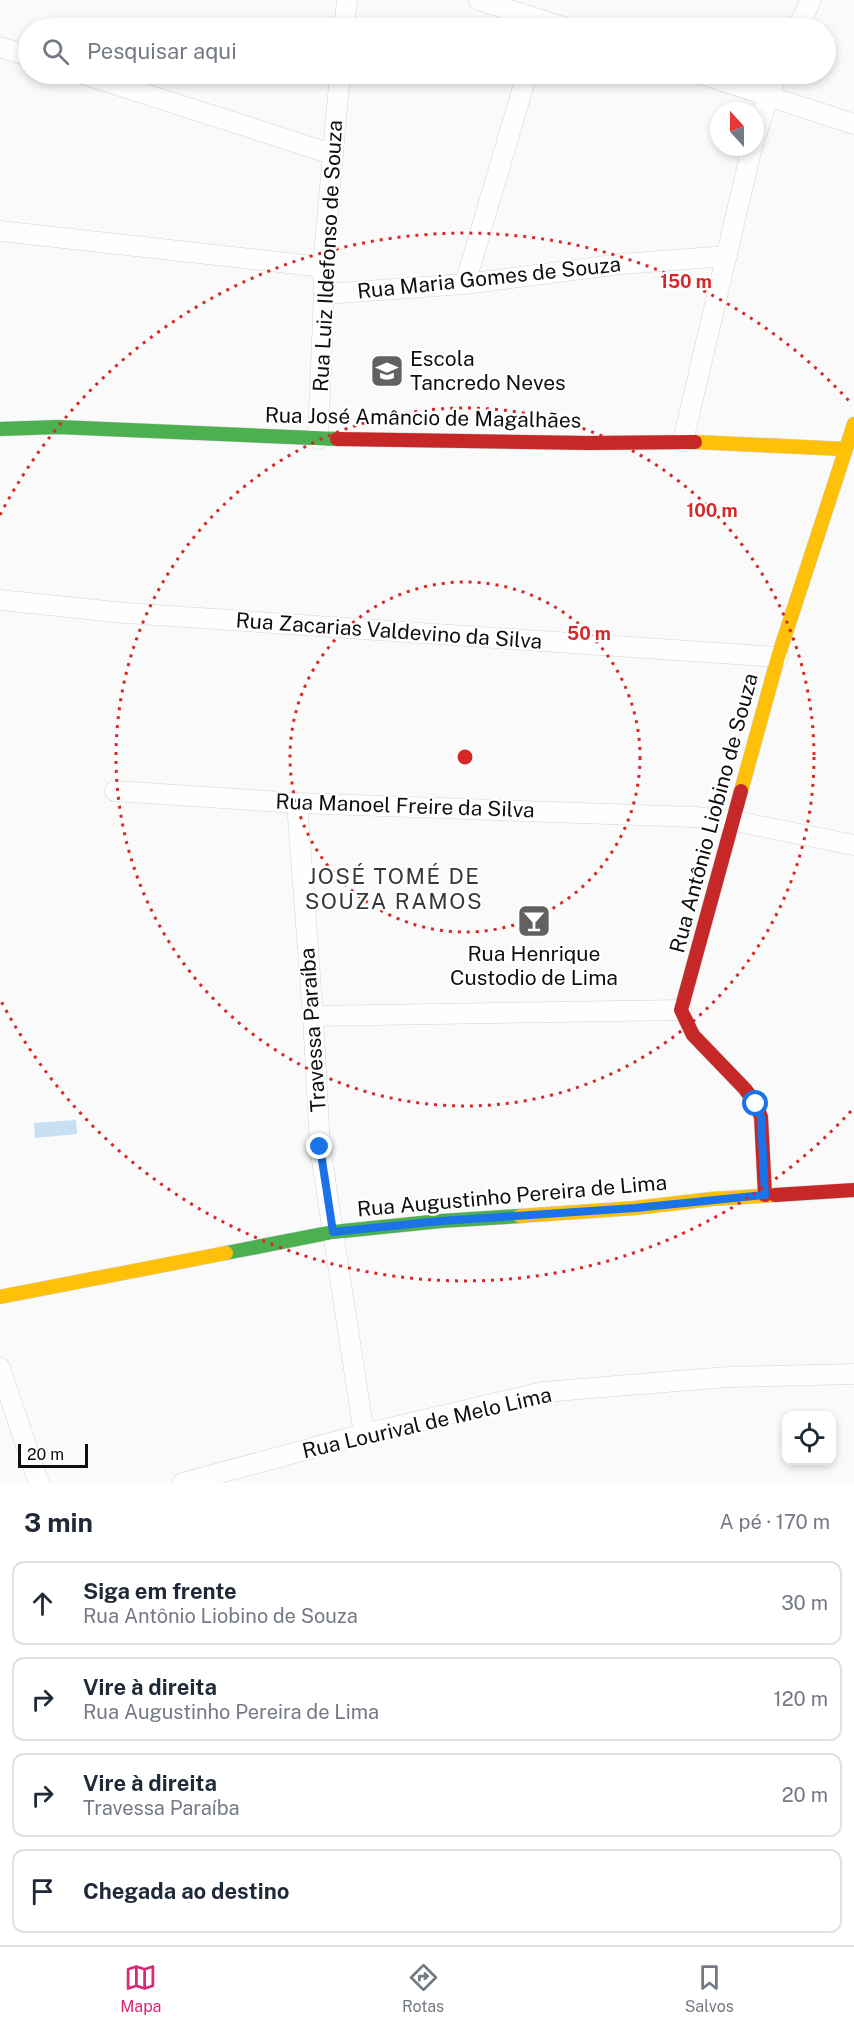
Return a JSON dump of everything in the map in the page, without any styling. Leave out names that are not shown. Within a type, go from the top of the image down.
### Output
[{"type":"street","points":[[345,18],[346,0]]},
{"type":"street","points":[[479,0],[524,18]]},
{"type":"street","points":[[803,18],[811,0]]},
{"type":"street","points":[[0,47],[18,53]]},
{"type":"street","points":[[114,84],[332,154]]},
{"type":"street","name":"Rua Luiz Ildefonso de Souza","points":[[318,439],[323,267],[339,84]]},
{"type":"street","points":[[465,284],[524,84]]},
{"type":"street","points":[[731,84],[854,124]]},
{"type":"street","points":[[764,109],[773,84]]},
{"type":"street","points":[[683,441],[751,156]]},
{"type":"street","points":[[0,231],[323,267]]},
{"type":"street","name":"Rua Maria Gomes de Souza","points":[[324,294],[465,284],[621,264],[726,256]]},
{"type":"street","name":"Rua Antônio Liobino de Souza","points":[[681,1010],[735,821],[778,657],[854,424]]},
{"type":"street","name":"Rua José Amâncio de Magalhães","points":[[0,429],[58,427],[318,439],[588,443],[683,441],[845,448]]},
{"type":"street","name":"Rua Zacarias Valdevino da Silva","points":[[0,600],[125,613],[778,657]]},
{"type":"street","name":"Rua Manoel Freire da Silva","points":[[116,791],[297,803],[695,817],[735,821],[854,846]]},
{"type":"street","name":"Travessa Paraíba","points":[[297,803],[314,1016],[320,1147],[364,1434]]},
{"type":"street","points":[[314,1016],[681,1010],[693,1035],[745,1089],[756,1104],[761,1117],[765,1195]]},
{"type":"street","name":"Rua Augustinho Pereira de Lima","points":[[0,1297],[333,1232],[441,1221],[854,1190]]},
{"type":"street","points":[[0,1368],[39,1483]]},
{"type":"street","name":"Rua Lourival de Melo Lima","points":[[183,1483],[364,1434],[543,1392],[727,1377],[854,1374]]},
{"type":"water","points":[[76,1120],[77,1134],[35,1138],[34,1123]]},
{"type":"traffic: fast","points":[[0,429],[58,427],[337,439]]},
{"type":"traffic: fast","points":[[226,1253],[333,1232],[520,1216]]},
{"type":"traffic: slow","points":[[741,791],[778,657],[854,424]]},
{"type":"traffic: slow","points":[[695,442],[845,449]]},
{"type":"traffic: slow","points":[[520,1216],[775,1195]]},
{"type":"traffic: slow","points":[[0,1297],[226,1253]]},
{"type":"traffic: jam","points":[[337,439],[588,443],[695,442]]},
{"type":"traffic: jam","points":[[741,791],[681,1010],[693,1035],[745,1089],[756,1104],[761,1117],[765,1195]]},
{"type":"traffic: jam","points":[[775,1195],[854,1190]]},
{"type":"place","name":"Escola Tancredo Neves","points":[[387,371]]},
{"type":"place","name":"Rua Henrique Custodio de Lima","points":[[534,921]]},
{"type":"district","name":"JOSÉ TOMÉ DE SOUZA RAMOS","points":[[394,888]]},
{"type":"route","points":[[320,1147],[333,1232],[441,1221],[635,1208],[765,1195],[761,1117],[756,1104]]}]
